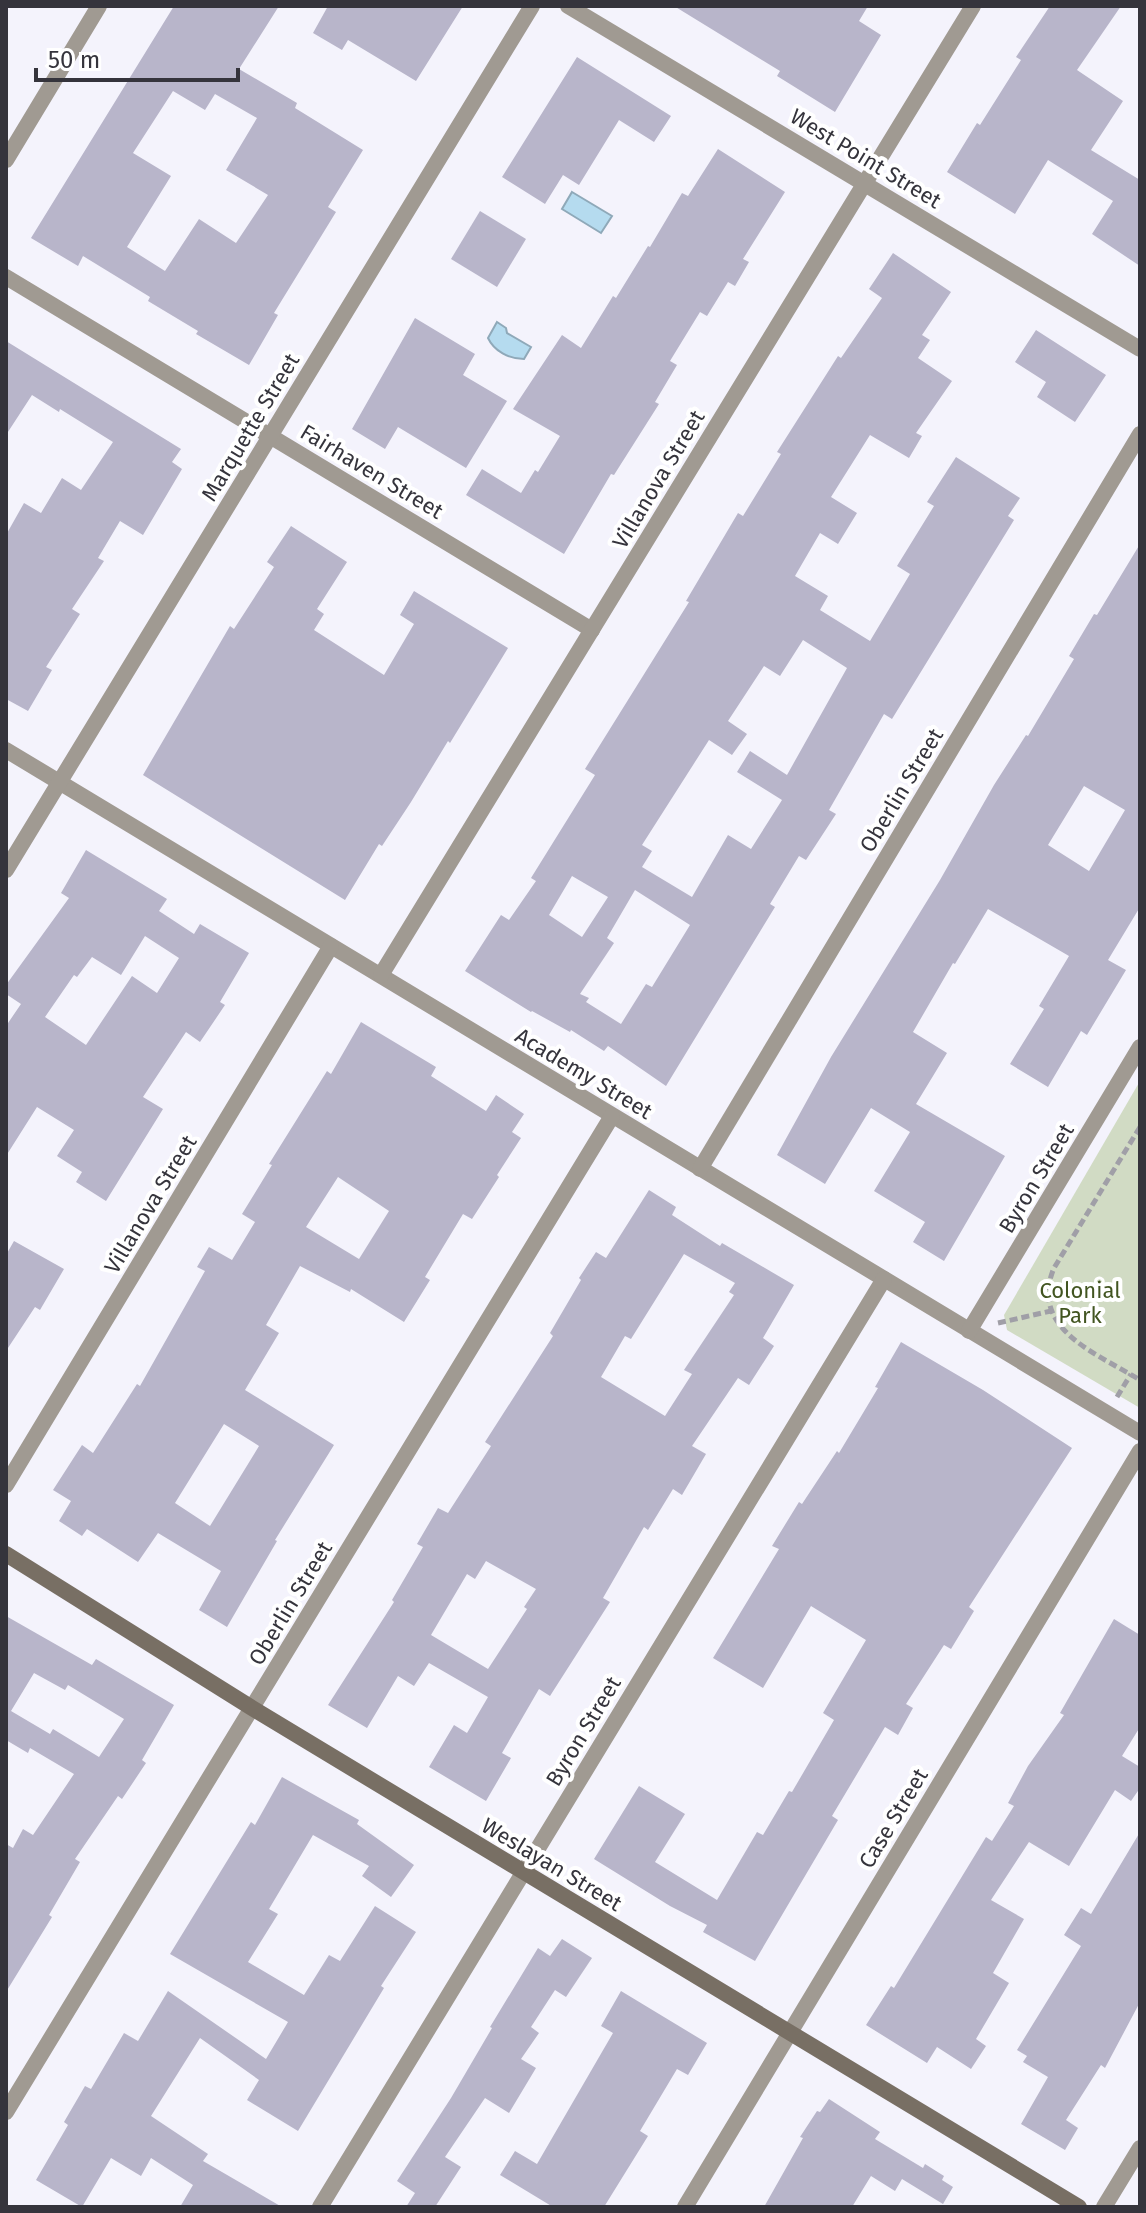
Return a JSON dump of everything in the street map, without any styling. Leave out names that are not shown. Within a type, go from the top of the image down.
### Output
[{"type":"main road","name":"Weslayan Street","points":[[6,1554],[523,1873],[1079,2207]]},
{"type":"street","points":[[6,160],[99,6]]},
{"type":"street","name":"Marquette Street","points":[[6,870],[532,6]]},
{"type":"street","name":"West Point Street","points":[[568,6],[1140,349]]},
{"type":"street","name":"Villanova Street","points":[[381,975],[973,6]]},
{"type":"street","name":"Fairhaven Street","points":[[6,277],[592,630]]},
{"type":"street","name":"Oberlin Street","points":[[700,1169],[1140,434]]},
{"type":"street","name":"Academy Street","points":[[6,750],[1140,1433]]},
{"type":"street","name":"Villanova Street","points":[[6,1485],[331,946]]},
{"type":"street","name":"Byron Street","points":[[969,1331],[1140,1047]]},
{"type":"street","name":"Oberlin Street","points":[[6,2112],[612,1116]]},
{"type":"street","name":"Byron Street","points":[[320,2207],[884,1279]]},
{"type":"street","name":"Case Street","points":[[685,2207],[1140,1451]]},
{"type":"street","points":[[1104,2207],[1140,2148]]},
{"type":"path","points":[[1140,1127],[1054,1268],[1048,1289],[1051,1311],[1059,1326],[1140,1380]]},
{"type":"path","points":[[969,1331],[1051,1311]]},
{"type":"green space","name":"Colonial Park","points":[[1140,1081],[1140,1408],[1007,1330],[1004,1315]]},
{"type":"water","points":[[572,192],[612,216],[601,233],[562,209]]},
{"type":"water","points":[[497,322],[506,328],[507,333],[531,347],[524,359],[513,358],[491,343],[488,338]]},
{"type":"building","points":[[174,6],[279,6],[239,69],[297,103],[295,108],[363,150],[328,207],[336,212],[274,313],[278,315],[249,365],[196,334],[198,331],[148,301],[150,297],[83,256],[78,266],[31,238]],"holes":[[[173,91],[205,110],[215,94],[257,118],[226,170],[268,195],[236,243],[199,219],[165,271],[127,247],[171,176],[133,153]]]},
{"type":"building","points":[[328,6],[463,6],[416,81],[348,40],[342,50],[313,33]]},
{"type":"building","points":[[674,6],[868,6],[859,21],[881,35],[835,112],[777,76],[780,71]]},
{"type":"building","points":[[1050,6],[1121,6],[1077,70],[1123,101],[1091,150],[1140,180],[1140,266],[1092,234],[1113,201],[1048,160],[1015,214],[947,172],[1021,60],[1016,57]]},
{"type":"building","points":[[577,57],[671,116],[654,142],[619,120],[579,185],[563,175],[545,204],[502,177]]},
{"type":"building","points":[[718,149],[785,192],[743,259],[749,262],[735,286],[728,282],[707,316],[700,312],[670,361],[677,365],[655,402],[659,404],[614,475],[611,474],[564,554],[466,495],[482,469],[521,493],[535,470],[538,472],[560,436],[513,409],[562,335],[581,348],[613,296],[616,298],[650,247],[682,193],[688,196]]},
{"type":"building","points":[[480,211],[526,239],[497,287],[451,259]]},
{"type":"building","points":[[893,253],[951,292],[922,335],[930,340],[918,358],[952,381],[916,433],[922,436],[909,458],[870,435],[831,497],[857,513],[838,544],[820,533],[795,576],[828,596],[820,610],[870,641],[910,574],[897,566],[934,506],[927,502],[956,457],[1020,498],[1008,516],[1014,520],[892,719],[884,714],[829,810],[836,814],[806,860],[799,856],[770,904],[775,907],[666,1086],[608,1046],[604,1051],[571,1030],[531,1012],[465,971],[501,915],[509,920],[536,881],[531,878],[595,775],[585,769],[689,602],[686,601],[738,513],[743,516],[781,454],[777,452],[838,356],[841,358],[882,298],[869,289]],"holes":[[[803,640],[847,668],[787,775],[750,751],[737,772],[782,800],[751,849],[728,835],[692,897],[642,867],[652,851],[642,845],[709,740],[732,755],[747,734],[728,721],[764,666],[780,676]],[[572,876],[608,897],[582,937],[549,915]],[[635,890],[690,925],[652,987],[646,984],[621,1024],[586,1002],[589,998],[580,994],[614,943],[607,938]]]},
{"type":"building","points":[[415,318],[475,354],[463,375],[507,401],[466,468],[398,427],[385,449],[352,429]]},
{"type":"building","points":[[1036,330],[1106,375],[1075,422],[1037,397],[1046,382],[1015,362]]},
{"type":"building","points":[[6,341],[181,449],[172,462],[182,469],[143,535],[120,521],[98,558],[104,561],[72,609],[80,614],[46,667],[52,670],[28,711],[6,699],[6,535],[24,503],[41,513],[62,478],[81,490],[113,442],[32,395],[6,435]]},
{"type":"building","points":[[291,526],[347,562],[317,609],[324,614],[314,630],[384,675],[414,624],[400,615],[414,591],[508,648],[450,743],[448,741],[382,846],[379,844],[345,900],[143,775],[230,626],[234,629],[274,567],[267,562]]},
{"type":"building","points":[[1140,544],[1140,907],[1108,960],[1126,970],[1087,1035],[1081,1031],[1048,1087],[1010,1064],[1044,1009],[1039,1006],[1069,956],[988,909],[953,963],[913,1032],[947,1053],[916,1104],[1005,1156],[944,1261],[913,1242],[925,1222],[874,1191],[910,1132],[871,1108],[825,1184],[777,1155],[831,1057],[940,880],[994,785],[1028,736],[1074,659],[1069,656],[1094,614],[1097,615]],"holes":[[[1084,786],[1125,810],[1089,871],[1048,845]]]},
{"type":"building","points":[[86,850],[167,899],[159,911],[194,934],[200,924],[249,953],[220,1002],[225,1005],[200,1042],[186,1032],[143,1097],[163,1109],[106,1201],[76,1182],[82,1172],[57,1156],[74,1130],[37,1107],[6,1156],[6,1026],[21,1004],[6,994],[6,985],[69,898],[61,893]],"holes":[[[145,936],[179,958],[157,993],[132,976],[86,1045],[45,1017],[74,975],[77,977],[92,957],[121,975]]]},
{"type":"building","points":[[361,1022],[436,1067],[431,1076],[486,1111],[496,1095],[524,1114],[512,1132],[521,1138],[472,1219],[463,1214],[425,1277],[430,1280],[404,1322],[351,1289],[350,1292],[300,1266],[266,1325],[279,1333],[245,1390],[334,1445],[275,1540],[227,1627],[199,1610],[221,1571],[158,1533],[138,1562],[87,1529],[82,1536],[59,1521],[71,1501],[53,1490],[82,1445],[93,1453],[137,1384],[140,1386],[205,1271],[197,1267],[209,1247],[232,1260],[255,1222],[242,1214],[327,1071],[331,1074]],"holes":[[[338,1177],[389,1211],[359,1259],[306,1227]],[[224,1424],[259,1446],[210,1526],[175,1503]]]},
{"type":"building","points":[[649,1190],[676,1207],[672,1215],[720,1246],[722,1243],[794,1285],[763,1338],[774,1346],[749,1385],[738,1378],[692,1446],[706,1454],[682,1495],[673,1489],[648,1530],[644,1527],[603,1598],[610,1602],[550,1696],[539,1689],[502,1753],[511,1758],[486,1801],[429,1767],[454,1725],[467,1733],[488,1697],[429,1663],[414,1686],[398,1676],[367,1728],[328,1705],[394,1602],[392,1600],[423,1547],[417,1544],[438,1508],[448,1513],[491,1446],[485,1442],[553,1336],[550,1333],[581,1280],[579,1278],[596,1252],[606,1258]],"holes":[[[684,1254],[735,1283],[729,1292],[734,1295],[684,1370],[692,1374],[665,1416],[601,1377],[625,1336],[631,1339]],[[486,1561],[536,1589],[524,1607],[527,1609],[488,1669],[431,1635],[467,1574],[475,1579]]]},
{"type":"building","points":[[14,1241],[64,1269],[40,1310],[35,1307],[6,1351],[6,1255]]},
{"type":"building","points":[[901,1342],[983,1390],[1072,1448],[969,1607],[974,1611],[951,1649],[944,1645],[906,1704],[913,1708],[898,1735],[885,1727],[832,1816],[838,1820],[755,1961],[703,1932],[707,1925],[594,1859],[639,1786],[685,1814],[655,1862],[717,1900],[757,1832],[763,1835],[789,1791],[792,1792],[834,1720],[823,1713],[866,1640],[811,1606],[763,1688],[713,1658],[779,1549],[772,1546],[799,1502],[802,1504],[837,1451],[839,1453]]},
{"type":"building","points":[[6,1616],[92,1665],[96,1659],[174,1705],[142,1760],[146,1763],[122,1799],[118,1796],[75,1859],[80,1862],[49,1915],[52,1917],[6,1992],[6,1844],[13,1848],[23,1829],[33,1835],[74,1774],[30,1748],[28,1753],[6,1740]],"holes":[[[34,1673],[65,1690],[68,1685],[124,1719],[99,1757],[53,1729],[50,1734],[11,1711]]]},
{"type":"building","points":[[1114,1619],[1140,1635],[1140,1727],[1122,1756],[1140,1767],[1140,1788],[1131,1801],[1115,1790],[1069,1866],[1029,1842],[991,1900],[1024,1919],[993,1973],[1009,1983],[976,2039],[986,2046],[971,2069],[937,2047],[927,2063],[866,2025],[891,1986],[894,1988],[986,1837],[992,1841],[1014,1806],[1008,1803],[1028,1766],[1064,1715],[1060,1713]]},
{"type":"building","points":[[282,1777],[359,1820],[357,1824],[414,1865],[391,1897],[362,1876],[369,1866],[313,1835],[269,1909],[278,1914],[248,1962],[304,1995],[329,1955],[340,1961],[375,1906],[416,1932],[381,1986],[384,1988],[298,2131],[247,2100],[259,2080],[200,2038],[151,2116],[208,2154],[203,2161],[282,2207],[180,2207],[193,2185],[151,2158],[141,2176],[111,2158],[82,2207],[36,2180],[68,2125],[64,2122],[85,2086],[91,2089],[124,2033],[138,2041],[168,1991],[266,2059],[288,2022],[170,1954],[251,1822],[255,1825]]},
{"type":"building","points":[[1140,1832],[1140,2002],[1105,2068],[1101,2065],[1066,2120],[1078,2128],[1065,2150],[1021,2124],[1048,2077],[1023,2062],[1027,2056],[1017,2050],[1081,1946],[1064,1935],[1081,1908],[1091,1914]]},
{"type":"building","points":[[562,1939],[592,1958],[566,1997],[555,1990],[531,2027],[539,2033],[521,2059],[536,2068],[509,2113],[485,2098],[445,2157],[461,2167],[435,2207],[406,2207],[415,2193],[397,2181],[451,2098],[538,1948],[550,1956]]},
{"type":"building","points":[[621,1991],[707,2043],[688,2075],[677,2069],[640,2131],[648,2136],[604,2207],[553,2207],[500,2175],[515,2151],[537,2164],[613,2033],[601,2026]]},
{"type":"building","points":[[829,2099],[880,2132],[875,2139],[923,2168],[925,2164],[944,2176],[942,2180],[953,2187],[943,2204],[902,2179],[895,2191],[871,2176],[852,2207],[764,2207],[803,2138],[800,2137]]}]
